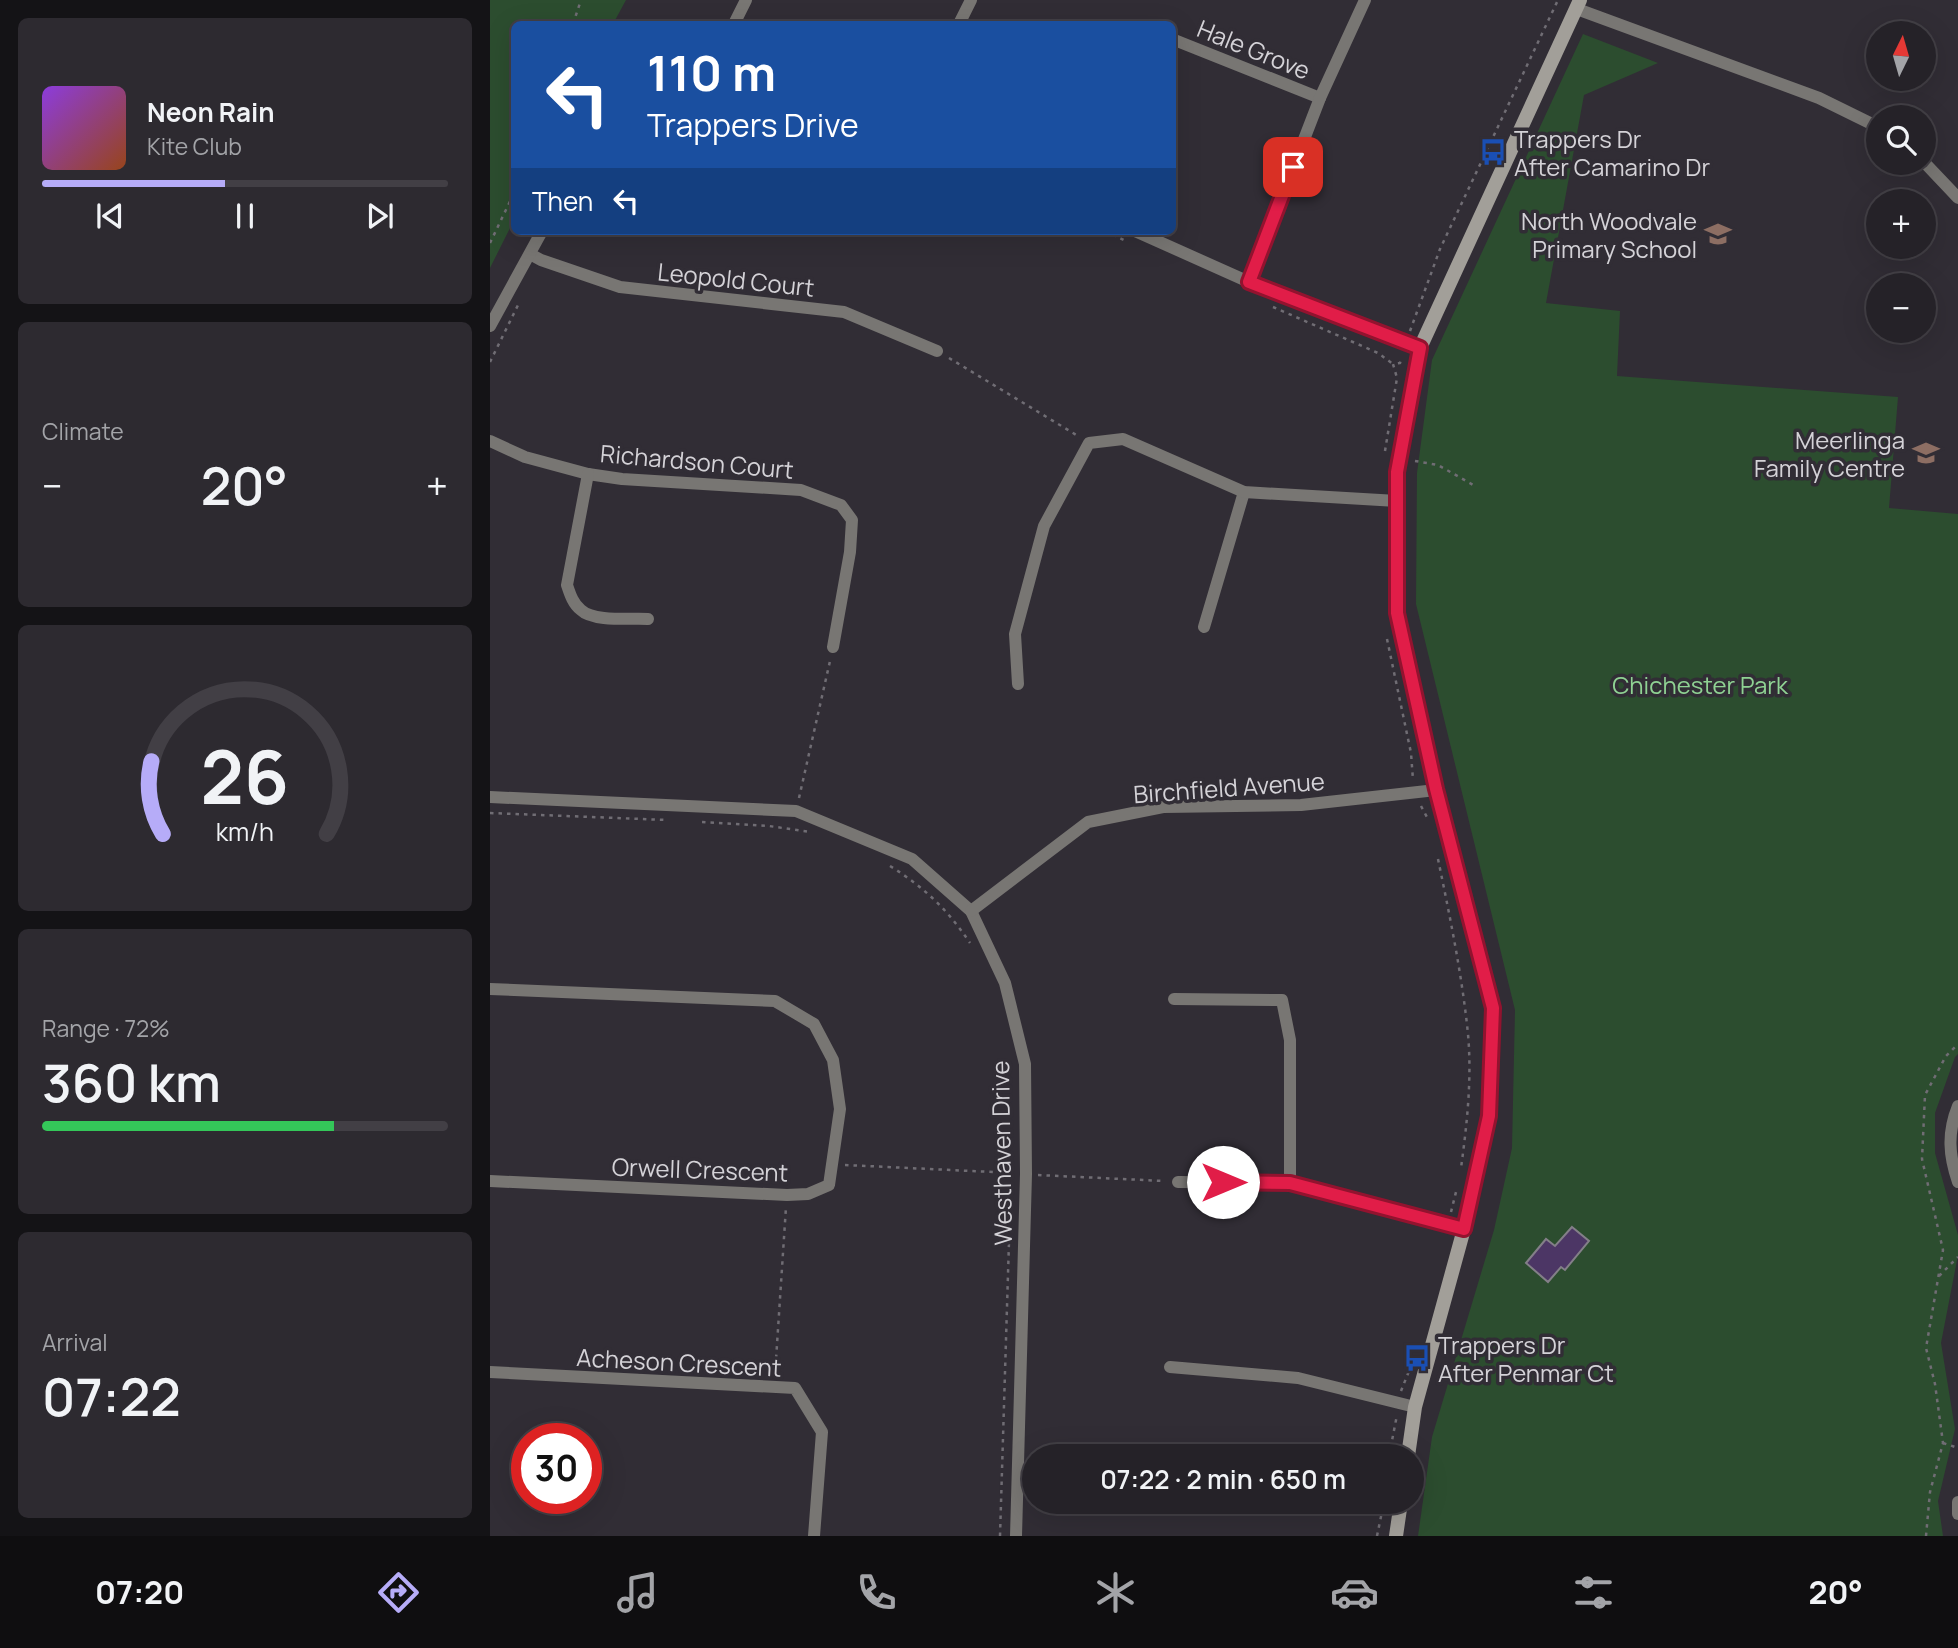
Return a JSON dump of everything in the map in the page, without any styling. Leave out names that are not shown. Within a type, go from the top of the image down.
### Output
[{"type":"main road","points":[[1410,1444],[1415,1407],[1464,1229],[1489,1116],[1493,1008],[1436,789],[1397,613],[1397,472],[1420,348],[1578,4]]},
{"type":"main road","points":[[1396,1536],[1399,1514]]},
{"type":"street","points":[[736,21],[746,0]]},
{"type":"street","points":[[961,21],[971,0]]},
{"type":"street","points":[[1249,282],[1320,98],[1365,0]]},
{"type":"street","points":[[1578,4],[1819,98],[1866,121]]},
{"type":"street","name":"Hale Grove","points":[[1176,41],[1320,98]]},
{"type":"street","points":[[1936,175],[1958,198]]},
{"type":"street","points":[[490,326],[540,235]]},
{"type":"street","points":[[1144,235],[1249,282],[1420,348]]},
{"type":"street","name":"Leopold Court","points":[[530,254],[620,287],[844,312],[937,351]]},
{"type":"street","points":[[1018,684],[1015,634],[1044,526],[1089,443],[1123,439],[1244,492],[1397,501]]},
{"type":"street","name":"Richardson Court","points":[[490,441],[525,457],[588,474],[622,479],[801,490],[841,505],[852,520],[850,551],[833,647]]},
{"type":"street","points":[[588,474],[567,585],[573,600],[583,613],[603,618],[648,619]]},
{"type":"street","points":[[1204,627],[1244,492]]},
{"type":"street","name":"Birchfield Avenue","points":[[971,911],[1088,822],[1163,807],[1301,805],[1436,789]]},
{"type":"street","name":"Westhaven Drive","points":[[490,797],[796,811],[912,859],[971,911],[1005,983],[1025,1064],[1026,1174],[1016,1536]]},
{"type":"street","name":"Orwell Crescent","points":[[490,989],[775,1001],[814,1024],[833,1060],[840,1110],[829,1185],[808,1194],[490,1181]]},
{"type":"street","points":[[1174,999],[1282,1000],[1290,1040],[1290,1183]]},
{"type":"street","points":[[1958,1106],[1953,1118],[1950,1158],[1958,1182]]},
{"type":"street","points":[[1178,1182],[1290,1183],[1464,1229]]},
{"type":"street","points":[[1171,1367],[1298,1378],[1415,1407]]},
{"type":"street","name":"Acheson Crescent","points":[[490,1372],[795,1388],[822,1432],[814,1536]]},
{"type":"street","points":[[1958,1502],[1958,1514]]},
{"type":"path","points":[[574,21],[581,0]]},
{"type":"path","points":[[490,243],[511,199]]},
{"type":"path","points":[[937,351],[1089,443]]},
{"type":"path","points":[[1415,461],[1438,465],[1475,486]]},
{"type":"path","points":[[796,811],[833,647]]},
{"type":"path","points":[[490,813],[669,820]]},
{"type":"path","points":[[694,821],[769,826],[820,835]]},
{"type":"path","points":[[890,866],[913,880],[951,914],[970,943]]},
{"type":"path","points":[[1926,1536],[1930,1492],[1944,1443],[1935,1384],[1926,1348],[1943,1250],[1922,1159],[1925,1095],[1946,1056],[1958,1044]]},
{"type":"path","points":[[831,1164],[1178,1182]]},
{"type":"path","points":[[1000,1536],[1011,1173]]},
{"type":"path","points":[[774,1388],[787,1195]]},
{"type":"path","points":[[1939,1276],[1958,1257]]},
{"type":"path","points":[[1944,1443],[1958,1448]]},
{"type":"path","points":[[1377,1536],[1382,1514]]},
{"type":"green space","points":[[490,0],[626,0],[615,21],[511,21],[511,226],[490,268]]},
{"type":"green space","name":"Chichester Park","points":[[1583,34],[1658,63],[1584,95],[1546,303],[1620,311],[1617,376],[1898,397],[1889,508],[1958,514],[1958,1054],[1935,1113],[1935,1153],[1958,1235],[1958,1255],[1941,1343],[1955,1429],[1938,1501],[1943,1536],[1418,1536],[1421,1514],[1424,1514],[1424,1494],[1432,1437],[1494,1230],[1512,1148],[1515,1010],[1416,604],[1417,473],[1432,360]]},
{"type":"building","points":[[1572,1227],[1589,1241],[1565,1270],[1561,1267],[1548,1282],[1526,1263],[1546,1239],[1555,1246]]},
{"type":"place","name":"Trappers Dr After Camarino Dr","points":[[1493,152]]},
{"type":"place","name":"North Woodvale Primary School","points":[[1718,234]]},
{"type":"place","name":"Meerlinga Family Centre","points":[[1926,453]]},
{"type":"place","name":"Trappers Dr After Penmar Ct","points":[[1417,1358]]},
{"type":"route","points":[[1223,1182],[1290,1183],[1464,1229],[1489,1116],[1493,1008],[1436,789],[1397,613],[1397,472],[1420,348],[1249,282],[1293,167]]}]
